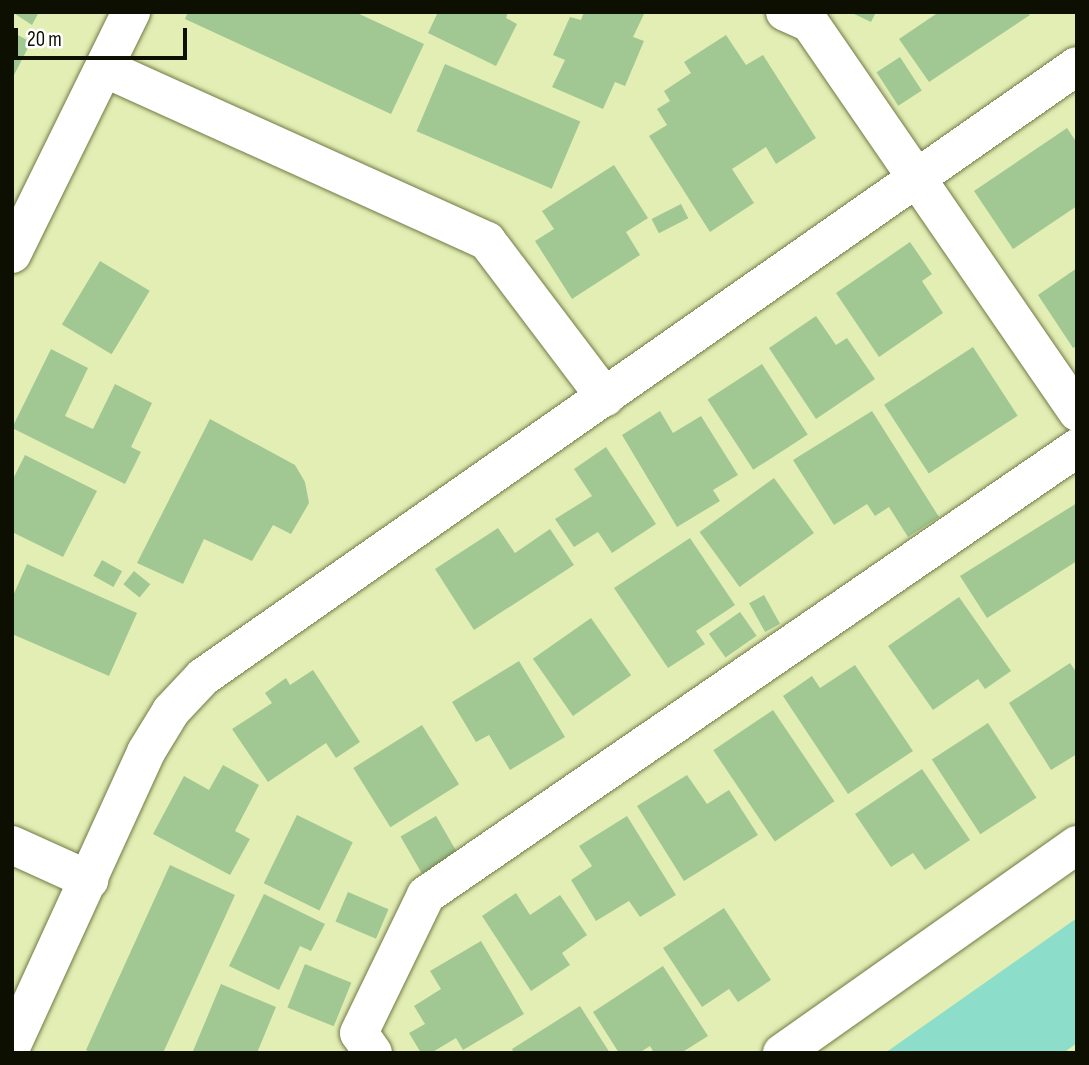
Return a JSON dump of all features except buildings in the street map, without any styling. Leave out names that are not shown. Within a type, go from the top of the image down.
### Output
[{"type":"street","points":[[12,254],[131,12]]},
{"type":"street","points":[[785,12],[810,23],[914,179],[1077,412]]},
{"type":"street","points":[[12,1045],[146,752],[171,710],[203,677],[1077,65]]},
{"type":"street","points":[[104,68],[487,241],[606,397]]},
{"type":"street","points":[[373,1053],[359,1032],[426,895],[1077,448]]},
{"type":"street","points":[[12,845],[89,880]]},
{"type":"street","points":[[782,1053],[1077,845]]},
{"type":"water","points":[[1077,918],[1077,1043],[1063,1053],[885,1053]]}]
